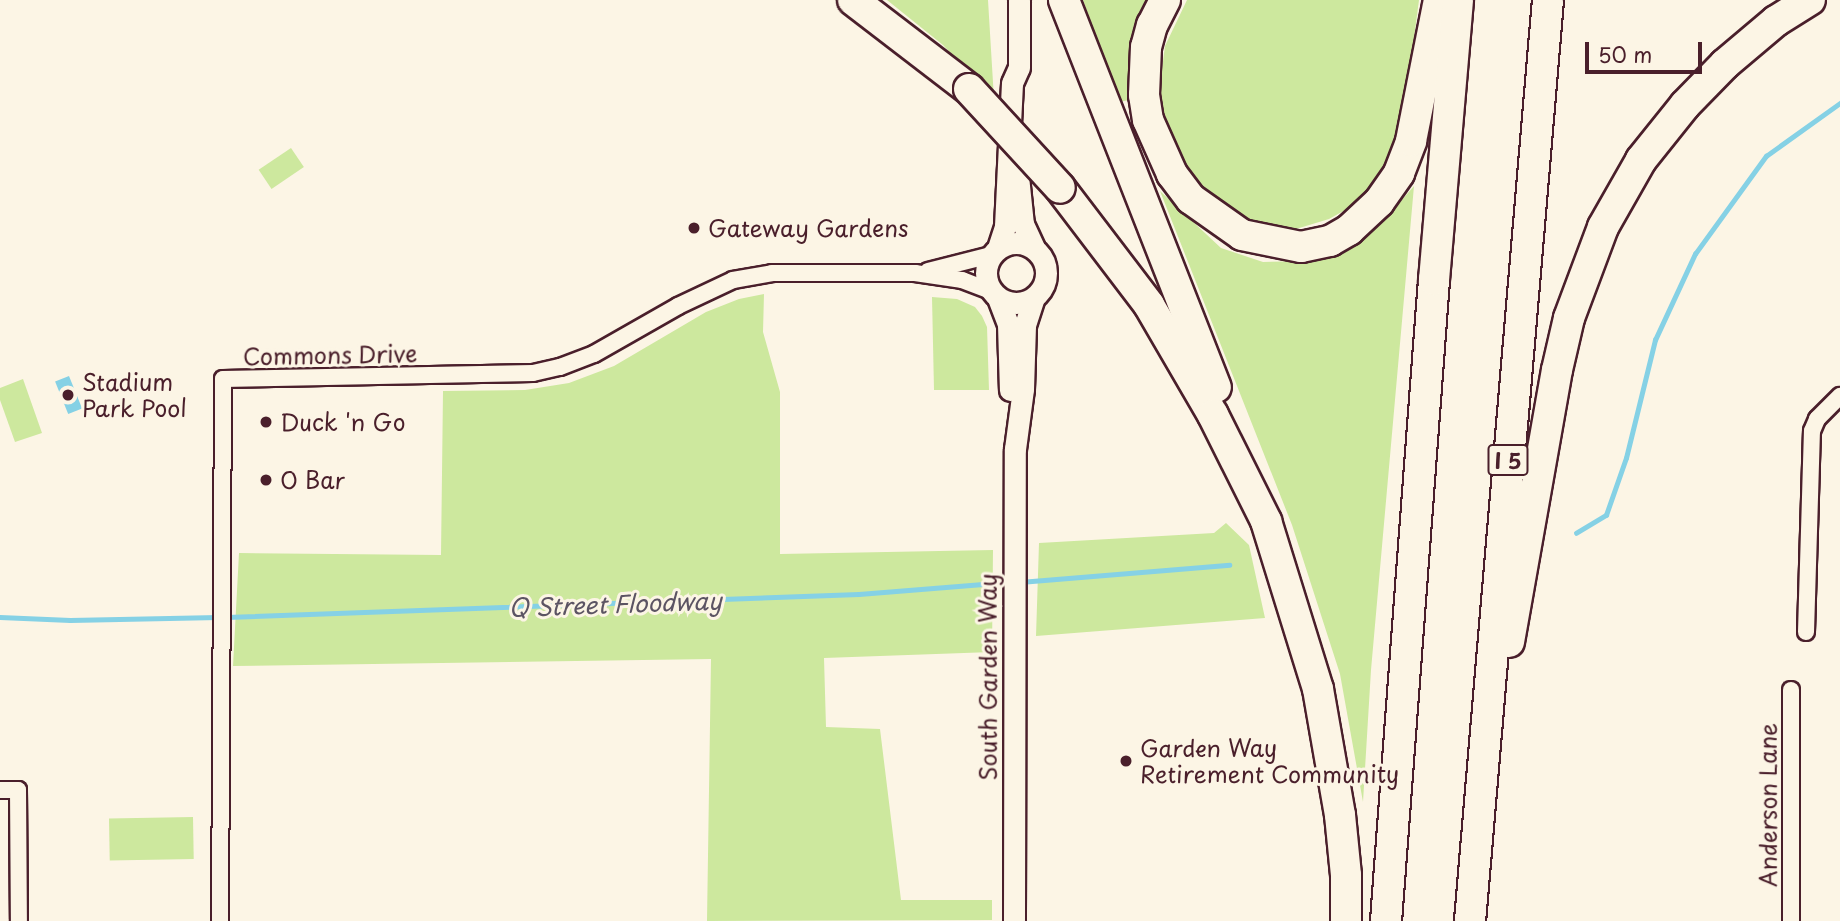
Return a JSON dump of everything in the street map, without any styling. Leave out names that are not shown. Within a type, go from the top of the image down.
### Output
[{"type":"highway","points":[[853,0],[969,89],[1060,188],[1149,305],[1213,415],[1266,521]]},
{"type":"highway","points":[[1064,0],[1251,474],[1318,689],[1340,815],[1346,875],[1346,921]]},
{"type":"highway","points":[[1165,0],[1152,25],[1146,47],[1144,95],[1152,129],[1172,174],[1191,199],[1242,235],[1301,247],[1330,241],[1349,230],[1379,202],[1399,173],[1411,141],[1439,0]]},
{"type":"highway","points":[[1386,921],[1458,0]]},
{"type":"highway","name":"I 5","points":[[1470,921],[1548,0]]},
{"type":"highway","points":[[1481,787],[1522,573],[1556,370],[1586,268],[1603,227],[1642,160],[1685,105],[1725,64],[1776,22],[1810,0]]},
{"type":"street","name":"South Garden Way","points":[[1006,0],[1005,68],[1012,83]]},
{"type":"street","name":"South Garden Way","points":[[1014,921],[1015,434],[1007,324],[985,273],[1004,226],[1012,122],[1012,83],[1019,67],[1019,0]]},
{"type":"street","points":[[1012,122],[1023,224],[1034,248]]},
{"type":"street","points":[[995,251],[1016,242],[1034,248]]},
{"type":"street","name":"South Garden Way","points":[[1015,434],[1023,389],[1025,325],[1034,298],[1041,291],[1046,273],[1045,264],[1034,248]]},
{"type":"street","name":"Commons Drive","points":[[915,273],[995,251]]},
{"type":"street","name":"Commons Drive","points":[[220,921],[223,379],[533,373],[560,367],[594,354],[678,306],[733,280],[772,273],[915,273],[962,280],[994,294]]},
{"type":"street","points":[[994,294],[1016,304],[1034,298]]},
{"type":"street","points":[[1807,632],[1812,432],[1816,419],[1840,396]]},
{"type":"street","name":"Anderson Lane","points":[[1791,690],[1791,921]]},
{"type":"street","points":[[0,790],[18,790],[19,921]]},
{"type":"green space","points":[[887,0],[988,0],[994,99],[943,45]]},
{"type":"green space","points":[[1083,0],[1146,0],[1134,25],[1130,65],[1134,99],[1119,102]]},
{"type":"green space","points":[[1187,0],[1419,0],[1411,61],[1396,138],[1380,174],[1358,203],[1329,219],[1296,229],[1259,225],[1224,206],[1192,175],[1169,135],[1159,92],[1165,46]]},
{"type":"green space","points":[[291,148],[304,167],[272,189],[259,170]]},
{"type":"green space","points":[[1414,186],[1371,670],[1363,802],[1340,674],[1292,525],[1160,191],[1221,248],[1263,262],[1310,261],[1349,249],[1380,225]]},
{"type":"green space","points":[[764,294],[763,332],[780,392],[780,554],[993,550],[992,652],[824,658],[826,727],[880,729],[901,900],[992,900],[992,920],[707,921],[711,659],[233,666],[239,553],[441,555],[443,391],[525,390],[569,383],[614,366],[706,312],[739,299]]},
{"type":"green space","points":[[932,297],[957,299],[975,307],[982,316],[987,327],[989,390],[934,390]]},
{"type":"green space","points":[[23,379],[42,433],[15,442],[0,400],[0,388]]},
{"type":"green space","points":[[1226,523],[1249,545],[1265,618],[1036,636],[1039,543],[1214,533]]},
{"type":"green space","points":[[193,817],[194,859],[110,860],[109,818]]},
{"type":"water","name":"Stadium Park Pool","points":[[69,376],[82,408],[68,414],[55,382]]},
{"type":"waterway","name":"Q Street Floodway","points":[[1576,533],[1606,515],[1626,458],[1655,340],[1695,254],[1766,156],[1840,103]]},
{"type":"waterway","name":"Q Street Floodway","points":[[1020,582],[1229,565]]},
{"type":"waterway","name":"Q Street Floodway","points":[[227,617],[859,594],[1008,582]]},
{"type":"waterway","name":"Q Street Floodway","points":[[0,617],[70,620],[218,617]]},
{"type":"place","name":"Gateway Gardens","points":[[694,228]]},
{"type":"place","name":"Stadium Park Pool","points":[[68,395]]},
{"type":"place","name":"Duck 'n Go","points":[[266,422]]},
{"type":"place","name":"O Bar","points":[[266,480]]},
{"type":"place","name":"Garden Way Retirement Community","points":[[1126,761]]}]
